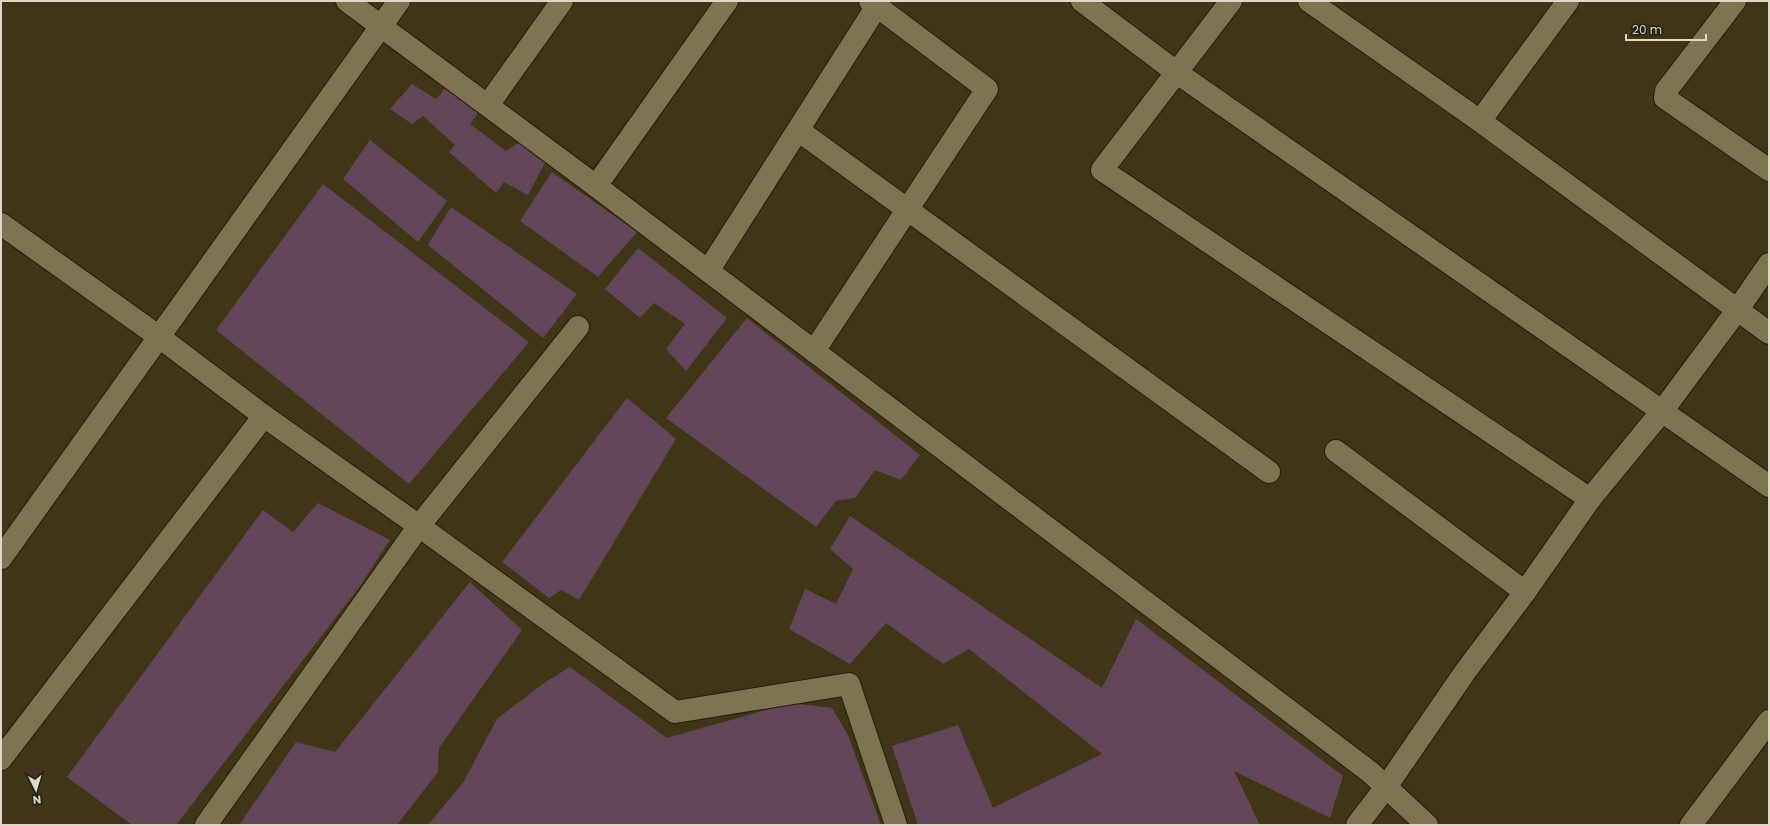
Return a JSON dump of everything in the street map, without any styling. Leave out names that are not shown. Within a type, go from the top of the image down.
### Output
[{"type":"street","points":[[347,1],[596,186],[1370,772],[1427,825]]},
{"type":"street","points":[[1,558],[158,336],[399,1]]},
{"type":"street","points":[[488,105],[562,1]]},
{"type":"street","points":[[596,186],[727,1]]},
{"type":"street","points":[[1082,1],[1176,72],[1663,410],[1769,486]]},
{"type":"street","points":[[1231,1],[1102,170],[1590,499]]},
{"type":"street","points":[[1309,1],[1480,121],[1769,333]]},
{"type":"street","points":[[1480,121],[1568,1]]},
{"type":"street","points":[[1735,1],[1666,92],[1665,98],[1769,170]]},
{"type":"street","points":[[708,271],[798,130],[874,4],[987,89],[814,351]]},
{"type":"street","points":[[798,130],[1270,472]]},
{"type":"street","points":[[1,224],[158,336],[264,416],[419,526],[675,712],[849,684],[896,825]]},
{"type":"street","points":[[1357,825],[1386,787],[1465,672],[1590,499],[1663,410],[1738,309],[1769,264]]},
{"type":"street","points":[[206,825],[419,526],[578,327]]},
{"type":"street","points":[[1,760],[264,416]]},
{"type":"street","points":[[1336,451],[1524,592]]},
{"type":"street","points":[[1691,825],[1769,721]]},
{"type":"building","points":[[412,84],[436,99],[448,85],[482,107],[470,124],[506,151],[520,142],[545,163],[528,195],[504,182],[496,193],[449,152],[455,145],[423,116],[412,124],[390,109]]},
{"type":"building","points":[[370,140],[447,201],[418,242],[343,179]]},
{"type":"building","points":[[552,172],[637,232],[598,277],[520,221]]},
{"type":"building","points":[[323,184],[529,342],[409,484],[216,330]]},
{"type":"building","points":[[451,207],[577,294],[543,338],[428,245]]},
{"type":"building","points":[[638,248],[727,318],[686,371],[666,349],[685,324],[654,303],[640,318],[605,289]]},
{"type":"building","points":[[747,318],[920,455],[901,480],[875,470],[855,498],[836,501],[816,527],[666,418]]},
{"type":"building","points":[[627,398],[676,439],[579,600],[561,590],[549,598],[502,562]]},
{"type":"building","points":[[318,503],[390,540],[360,586],[176,825],[132,825],[67,777],[263,510],[293,532]]},
{"type":"building","points":[[850,516],[1102,688],[1136,619],[1343,776],[1330,818],[1234,771],[1260,825],[918,825],[892,746],[958,725],[993,808],[1102,754],[969,649],[943,664],[886,623],[850,664],[789,629],[805,589],[836,604],[853,569],[830,549]]},
{"type":"building","points":[[470,582],[522,630],[439,748],[438,772],[397,825],[239,825],[296,742],[335,752]]},
{"type":"building","points":[[570,667],[667,738],[790,703],[832,708],[848,735],[881,825],[428,825],[464,781],[497,719],[544,683]]}]
